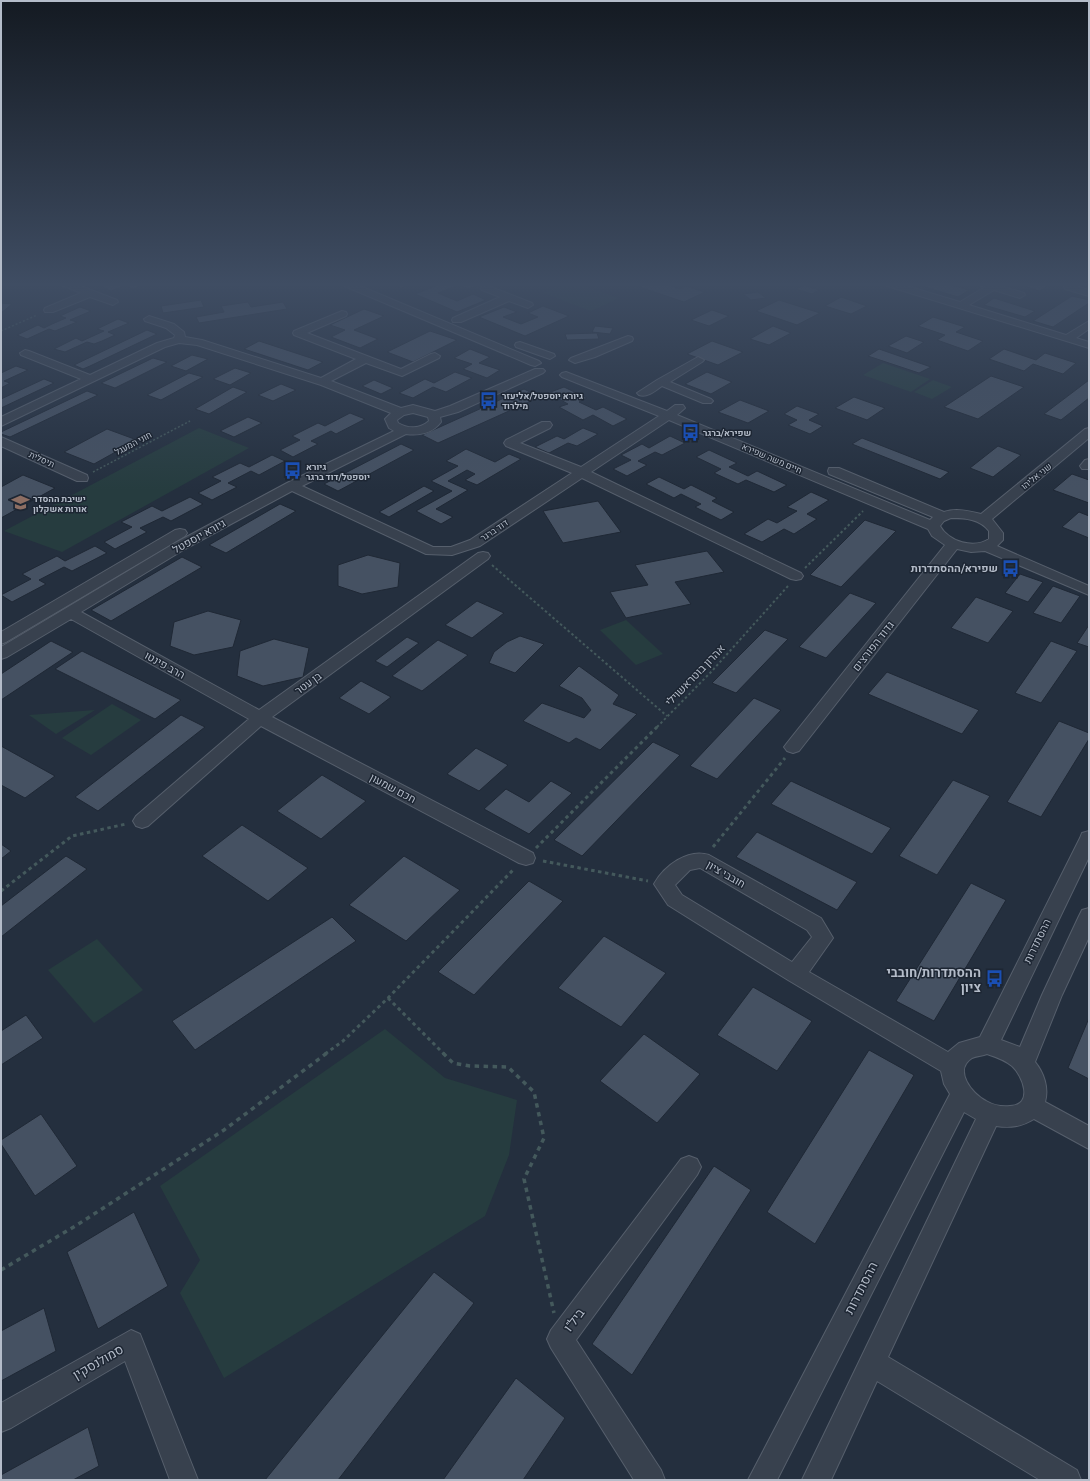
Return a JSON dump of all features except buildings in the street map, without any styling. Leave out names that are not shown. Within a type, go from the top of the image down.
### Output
[{"type":"street","points":[[1,422],[146,352]]},
{"type":"street","points":[[229,352],[367,397],[400,412]]},
{"type":"street","points":[[348,352],[402,373],[435,356]]},
{"type":"street","name":"חיים משה שפירא","points":[[503,352],[548,372],[580,379],[673,411],[938,521]]},
{"type":"street","name":"חיים משה שפירא","points":[[544,352],[566,359],[643,393],[673,411],[873,500],[938,521]]},
{"type":"street","points":[[548,372],[540,359],[566,359],[591,355],[598,352]]},
{"type":"street","points":[[25,353],[91,379]]},
{"type":"street","points":[[321,382],[366,359]]},
{"type":"street","points":[[434,415],[435,422],[427,428],[399,428],[391,422],[393,417],[400,412],[419,410],[434,415],[454,409],[548,372],[574,372],[566,359]]},
{"type":"street","points":[[643,393],[698,360]]},
{"type":"street","points":[[661,382],[707,401]]},
{"type":"street","name":"דוד ברגר","points":[[292,486],[431,552],[452,551],[475,543],[673,411]]},
{"type":"street","points":[[546,425],[510,443],[581,472],[796,576]]},
{"type":"street","name":"גיורא יוספטל","points":[[1,654],[180,546],[399,428]]},
{"type":"street","name":"גיורא יוספטל","points":[[1,639],[170,538],[361,443],[399,428]]},
{"type":"street","name":"שני אליהו","points":[[983,519],[1089,433]]},
{"type":"street","name":"תיסלית","points":[[1,441],[82,478]]},
{"type":"street","points":[[991,542],[997,533],[994,528],[983,519],[958,514],[938,521],[934,531],[938,536],[953,544],[971,548],[991,542],[1089,578]]},
{"type":"street","points":[[991,542],[1089,590]]},
{"type":"street","name":"גדוד הפורצים","points":[[793,747],[953,544]]},
{"type":"street","name":"בן עטר","points":[[142,821],[260,718],[483,556]]},
{"type":"street","name":"הרב פינטו","points":[[70,612],[260,718]]},
{"type":"street","name":"חכם שמעון","points":[[260,718],[526,858]]},
{"type":"street","name":"ההסתדרות","points":[[987,1046],[1089,838]]},
{"type":"street","name":"חובבי ציון","points":[[664,884],[684,864],[702,860],[814,924],[823,938],[795,974]]},
{"type":"street","points":[[664,884],[675,900],[795,974],[952,1066]]},
{"type":"street","points":[[1024,1063],[1052,994],[1089,916]]},
{"type":"street","points":[[974,1046],[1000,1048],[1013,1054],[1024,1063],[1034,1081],[1036,1090],[1035,1099],[1024,1113],[1014,1117],[1003,1118],[990,1115],[969,1104],[955,1085],[952,1075],[952,1066],[956,1057],[964,1050],[974,1046]]},
{"type":"street","name":"ההסתדרות","points":[[762,1480],[961,1095]]},
{"type":"street","points":[[1031,1106],[1089,1138]]},
{"type":"street","points":[[816,1480],[990,1115]]},
{"type":"street","name":"ביל\"ו","points":[[651,1480],[560,1339],[689,1167]]},
{"type":"street","name":"סמולנסקין","points":[[1,1418],[131,1343],[184,1480]]},
{"type":"street","points":[[873,1363],[1067,1480]]},
{"type":"path","name":"חוני המעגל","points":[[82,478],[190,420]]},
{"type":"path","name":"אהרון בוטראשוילי","points":[[1,1270],[78,1225],[224,1130],[343,1041],[388,998],[481,902],[668,716],[712,671],[796,576],[873,500]]},
{"type":"path","points":[[483,556],[668,716]]},
{"type":"path","points":[[702,860],[793,747]]},
{"type":"path","points":[[1,891],[72,836],[142,821]]},
{"type":"path","points":[[526,858],[664,884]]},
{"type":"path","points":[[388,998],[453,1063],[470,1066],[508,1067],[534,1092],[544,1138],[524,1179],[560,1339]]},
{"type":"green space","points":[[883,363],[930,379],[911,392],[863,375]]},
{"type":"green space","points":[[933,380],[952,387],[932,399],[914,392]]},
{"type":"green space","points":[[199,428],[249,448],[62,552],[4,531]]},
{"type":"green space","points":[[626,620],[663,654],[636,665],[600,630]]},
{"type":"green space","points":[[112,704],[141,720],[91,755],[62,738]]},
{"type":"green space","points":[[95,710],[56,734],[29,715]]},
{"type":"green space","points":[[97,939],[143,990],[94,1023],[48,970]]},
{"type":"green space","points":[[385,1029],[445,1078],[517,1100],[509,1155],[485,1216],[224,1378],[180,1293],[200,1260],[160,1186]]},
{"type":"place","name":"גיורא יוספטל/אליעזר מילרוד","points":[[489,400]]},
{"type":"place","name":"שפירא/ברגר","points":[[690,432]]},
{"type":"place","name":"גיורא יוספטל/דוד ברגר","points":[[293,471]]},
{"type":"place","name":"ישיבת ההסדר אורות אשקלון","points":[[20,503]]},
{"type":"place","name":"שפירא/ההסתדרות","points":[[1011,568]]},
{"type":"place","name":"ההסתדרות/חובבי ציון","points":[[994,979]]}]
